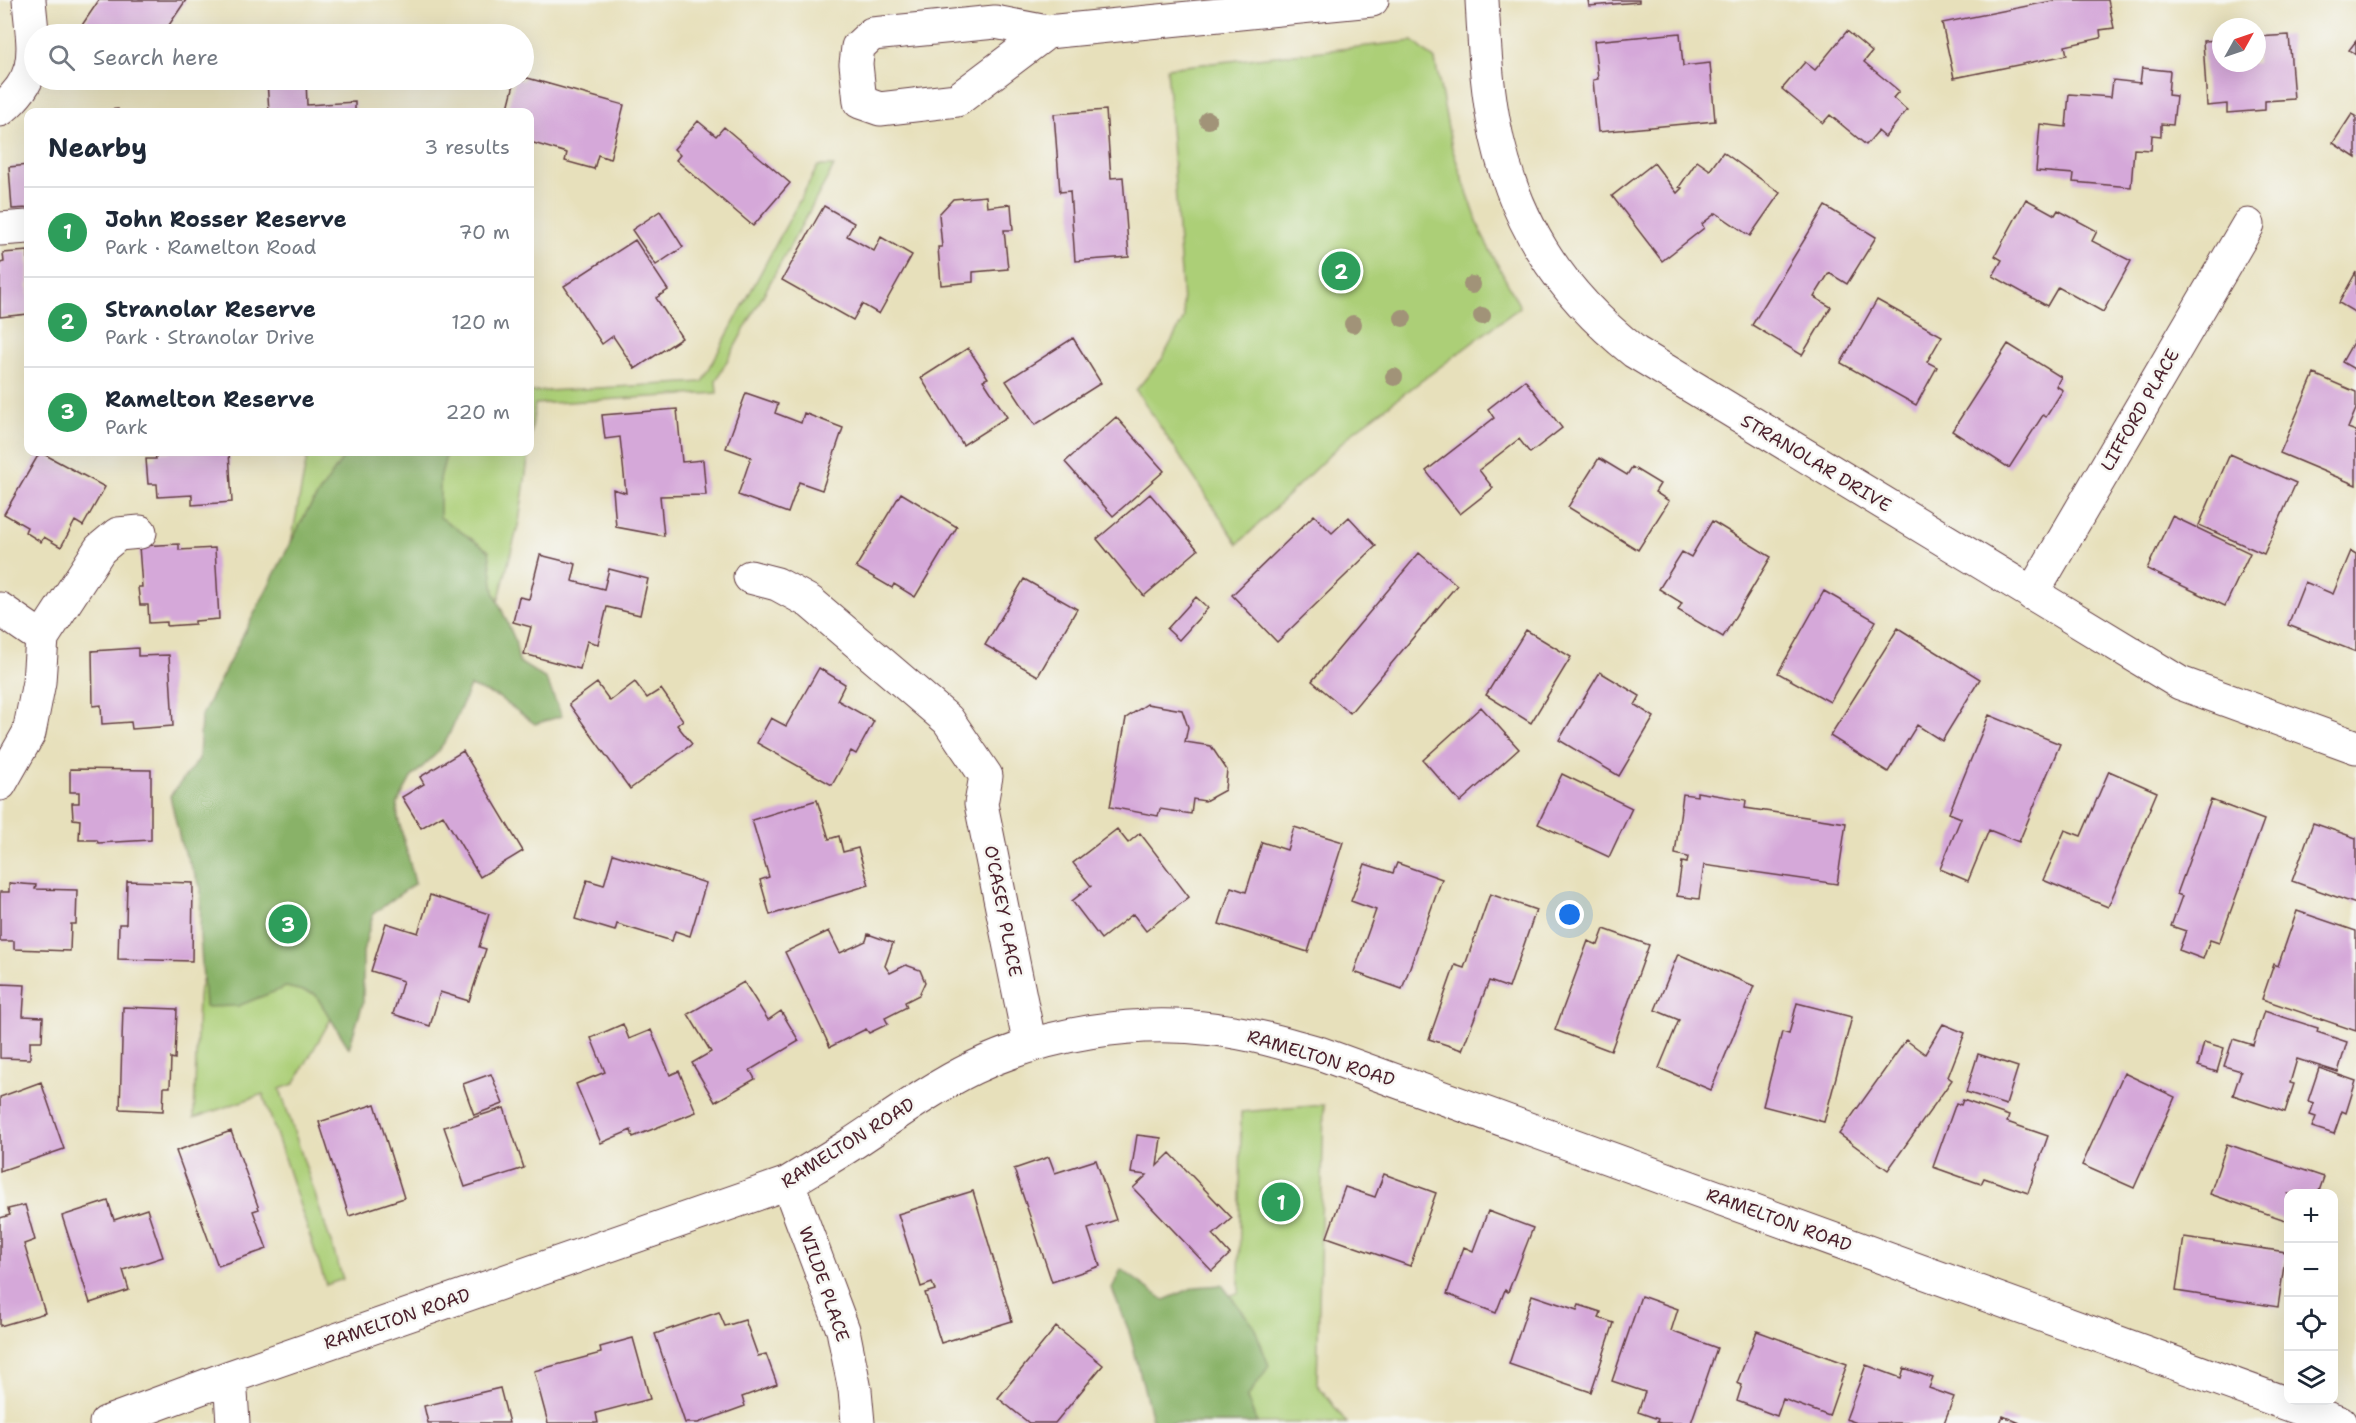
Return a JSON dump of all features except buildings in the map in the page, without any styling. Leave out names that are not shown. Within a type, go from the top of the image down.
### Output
[{"type":"street","points":[[29,0],[31,24]]},
{"type":"street","points":[[1047,32],[957,100],[880,109],[860,102],[856,64],[858,47],[872,34],[995,22],[1047,32],[1372,0]]},
{"type":"street","name":"STRANOLAR DRIVE","points":[[1482,0],[1493,119],[1516,201],[1541,251],[1571,293],[1603,327],[1635,352],[2180,683],[2356,747]]},
{"type":"street","points":[[0,110],[13,99],[24,83]]},
{"type":"street","name":"LIFFORD PLACE","points":[[2032,594],[2248,225]]},
{"type":"street","points":[[0,229],[24,227]]},
{"type":"street","points":[[0,784],[29,733],[39,682],[42,638],[100,549],[118,534],[140,532]]},
{"type":"street","name":"O'CASEY PLACE","points":[[750,577],[777,584],[810,602],[948,720],[986,776],[981,804],[1030,1046]]},
{"type":"street","points":[[0,609],[42,638]]},
{"type":"street","name":"RAMELTON ROAD","points":[[106,1423],[230,1377],[788,1183],[850,1145],[902,1109],[973,1068],[1030,1046],[1083,1034],[1153,1027],[1211,1028],[1280,1041],[1366,1069],[2340,1423]]},
{"type":"street","name":"WILDE PLACE","points":[[788,1183],[843,1330],[855,1390],[858,1423]]},
{"type":"street","points":[[230,1377],[233,1423]]},
{"type":"street","points":[[2353,1423],[2356,1415]]},
{"type":"green space","points":[[1413,41],[1435,60],[1452,148],[1482,235],[1520,307],[1353,432],[1238,544],[1136,390],[1162,359],[1184,318],[1167,68]]},
{"type":"green space","points":[[818,166],[834,166],[716,381],[717,393],[535,404],[534,412],[534,392],[702,382]]},
{"type":"green space","points":[[307,456],[528,456],[519,522],[487,644],[426,729],[372,860],[349,987],[294,1084],[280,1089],[343,1279],[326,1285],[263,1094],[194,1118],[198,997],[232,857]]},
{"type":"green space","points":[[344,456],[446,456],[440,478],[440,517],[489,551],[494,592],[515,640],[519,662],[546,679],[562,716],[535,724],[498,697],[470,686],[448,737],[436,754],[411,778],[397,804],[398,818],[415,883],[373,914],[363,952],[363,1003],[349,1048],[315,994],[286,987],[238,1006],[205,1007],[200,936],[201,888],[181,844],[170,796],[199,759],[201,717],[307,511]]},
{"type":"green space","points":[[1324,1105],[1317,1384],[1347,1423],[1168,1423],[1132,1322],[1239,1293],[1241,1112]]},
{"type":"green space","points":[[1121,1269],[1164,1300],[1195,1287],[1222,1285],[1254,1326],[1269,1366],[1247,1398],[1257,1423],[1153,1423],[1129,1331],[1112,1289]]},
{"type":"place","name":"Stranolar Reserve","points":[[1341,271]]},
{"type":"place","name":"Ramelton Reserve","points":[[288,924]]},
{"type":"place","name":"John Rosser Reserve","points":[[1281,1202]]}]
